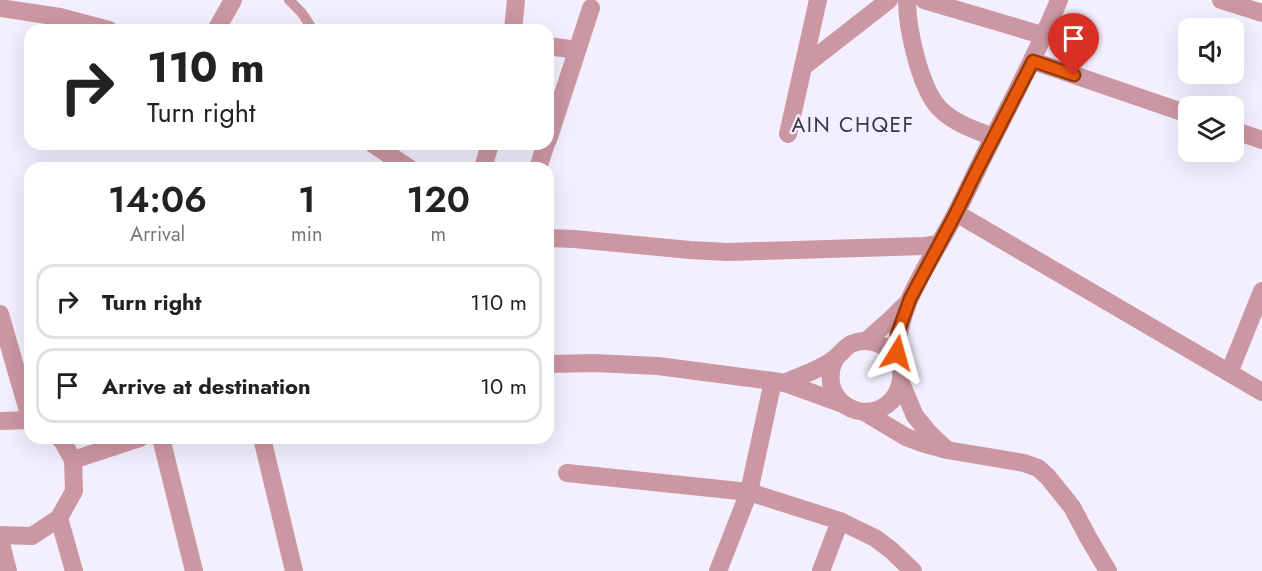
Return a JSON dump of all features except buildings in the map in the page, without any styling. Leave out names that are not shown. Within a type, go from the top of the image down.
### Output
[{"type":"street","points":[[219,24],[233,0]]},
{"type":"street","points":[[514,24],[516,0]]},
{"type":"street","points":[[788,134],[818,0]]},
{"type":"street","points":[[803,67],[889,0]]},
{"type":"street","points":[[907,0],[911,36],[932,98],[940,109],[952,118],[993,138]]},
{"type":"street","points":[[924,0],[1044,36]]},
{"type":"street","points":[[897,359],[897,335],[910,299],[1033,61],[1059,0]]},
{"type":"street","points":[[1221,0],[1262,13]]},
{"type":"street","points":[[0,8],[60,17],[86,24]]},
{"type":"street","points":[[554,121],[591,8]]},
{"type":"street","points":[[554,47],[577,50]]},
{"type":"street","points":[[1033,61],[1178,111]]},
{"type":"street","points":[[1244,134],[1262,140]]},
{"type":"street","points":[[382,150],[397,162]]},
{"type":"street","points":[[956,213],[1262,392]]},
{"type":"street","points":[[554,238],[727,252],[939,244]]},
{"type":"street","points":[[1229,373],[1262,291]]},
{"type":"street","points":[[866,341],[910,299]]},
{"type":"street","points":[[0,314],[24,398]]},
{"type":"street","points":[[554,364],[658,366],[779,382],[854,410],[866,412],[878,410],[889,404],[897,394],[901,383],[901,370],[897,359],[889,349],[878,343],[866,341],[854,343],[843,349],[835,358],[831,370],[831,383],[835,394],[843,404]]},
{"type":"street","points":[[779,382],[835,358]]},
{"type":"street","points":[[718,571],[749,492],[779,382]]},
{"type":"street","points":[[901,383],[915,416],[948,450]]},
{"type":"street","points":[[866,412],[906,437],[922,443],[948,450],[1024,463],[1038,468],[1072,507],[1108,571]]},
{"type":"street","points":[[0,421],[24,419]]},
{"type":"street","points":[[0,535],[32,536],[59,519],[74,491],[73,460],[64,444]]},
{"type":"street","points":[[73,460],[122,444]]},
{"type":"street","points":[[162,444],[194,571]]},
{"type":"street","points":[[263,444],[294,571]]},
{"type":"street","points":[[567,473],[749,492],[840,521],[875,538],[913,571]]},
{"type":"street","points":[[59,519],[74,571]]},
{"type":"street","points":[[821,571],[840,521]]},
{"type":"street","points":[[0,540],[8,571]]},
{"type":"lane","points":[[289,0],[303,13],[309,24]]},
{"type":"district","name":"AIN CHQEF","points":[[853,125]]},
{"type":"route","points":[[897,353],[897,335],[910,299],[1033,61],[1074,75]]}]
